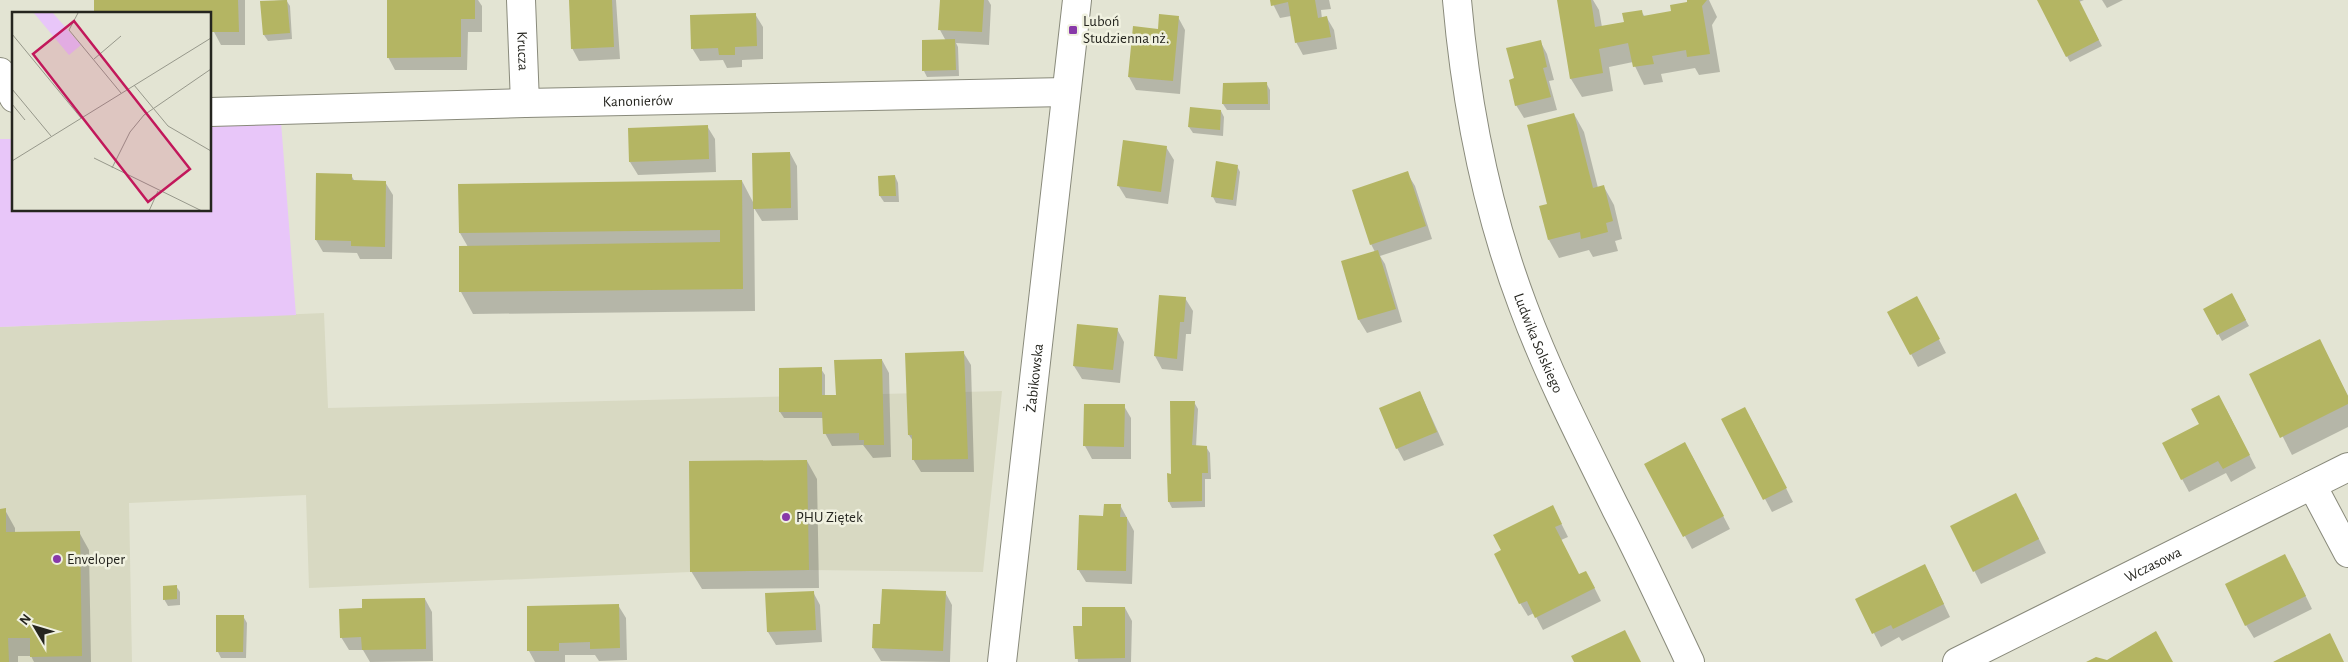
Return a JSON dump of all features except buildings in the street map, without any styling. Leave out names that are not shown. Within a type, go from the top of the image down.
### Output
[{"type":"street","name":"Krucza","points":[[521,0],[525,103]]},
{"type":"street","name":"Żabikowska","points":[[1002,662],[1077,0]]},
{"type":"street","name":"Ludwika Solskiego","points":[[1457,0],[1468,87],[1485,180],[1522,305],[1571,417],[1690,662]]},
{"type":"street","points":[[0,72],[12,94]]},
{"type":"street","name":"Kanonierów","points":[[211,112],[525,103],[1066,92]]},
{"type":"street","name":"Wczasowa","points":[[1957,662],[2348,467]]},
{"type":"street","points":[[2312,485],[2348,553]]},
{"type":"shaded area","points":[[281,122],[296,315],[0,327],[0,139],[12,139],[12,211],[211,211],[211,127]]},
{"type":"shaded area","name":"PHU Ziętek","points":[[324,313],[328,408],[1002,391],[983,572],[809,570],[690,572],[309,588],[306,495],[129,503],[132,662],[0,662],[0,327]]},
{"type":"place","name":"Luboń Studzienna nż.","points":[[1073,30]]},
{"type":"place","name":"PHU Ziętek","points":[[786,517]]},
{"type":"place","name":"Enveloper","points":[[57,559]]}]
